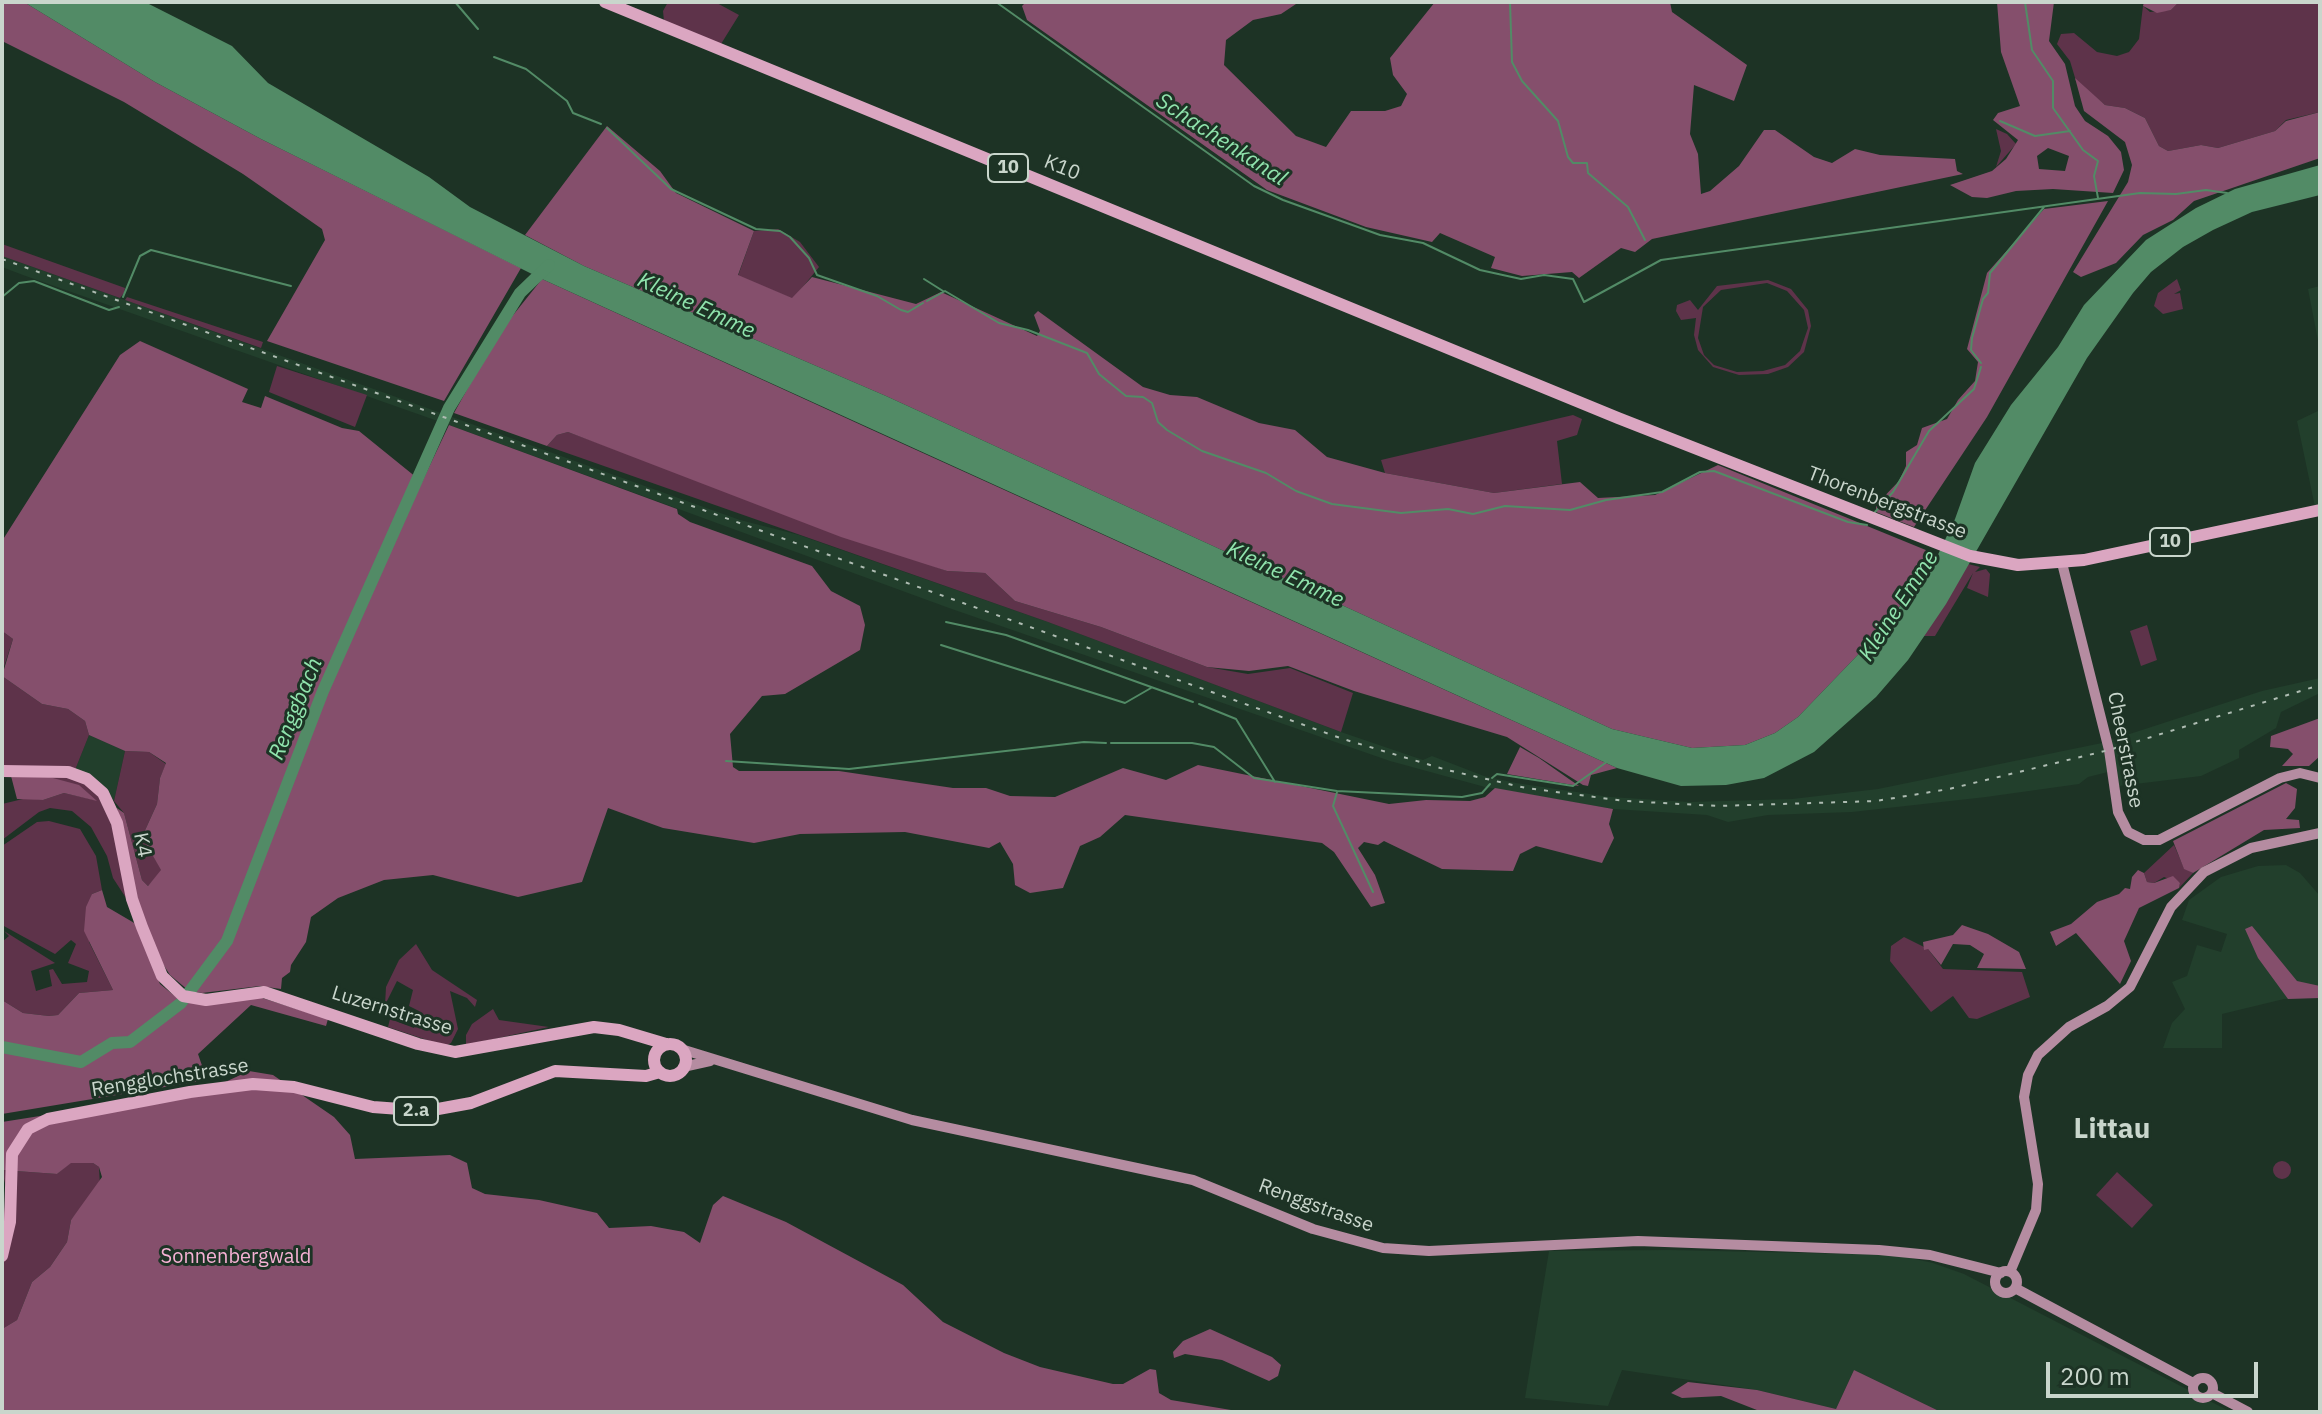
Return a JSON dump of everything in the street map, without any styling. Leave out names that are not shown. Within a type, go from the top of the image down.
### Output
[{"type":"main road","name":"K10","points":[[605,2],[1460,354]]},
{"type":"main road","name":"Thorenbergstrasse","points":[[1460,354],[1932,543],[1982,559],[2018,565],[2062,563],[2320,510]]},
{"type":"main road","name":"Cheerstrasse","points":[[2062,563],[2109,750],[2118,812],[2128,832],[2144,840],[2159,840],[2280,778],[2300,773],[2320,778]]},
{"type":"main road","name":"K4","points":[[2,771],[68,772],[92,782],[103,793],[117,823],[136,911],[170,986],[188,998]]},
{"type":"main road","points":[[2006,1272],[2017,1280],[2015,1288],[2005,1293],[1996,1287],[1996,1279],[2006,1272],[2036,1210],[2038,1184],[2024,1097],[2028,1075],[2046,1045],[2130,987],[2171,907],[2204,872],[2251,848],[2320,833]]},
{"type":"main road","name":"Luzernstrasse","points":[[188,998],[206,1000],[264,992],[418,1044],[455,1052],[487,1049],[585,1027],[614,1029],[666,1044]]},
{"type":"main road","points":[[632,1035],[656,1063],[673,1075],[683,1067],[685,1058],[681,1049],[666,1044],[656,1063]]},
{"type":"main road","name":"Renggstrasse","points":[[681,1049],[712,1061],[745,1066],[912,1120],[1193,1180],[1313,1229],[1383,1248],[1429,1251],[1638,1241],[1909,1252],[1972,1268],[2006,1272]]},
{"type":"main road","name":"Renggstrasse","points":[[683,1067],[712,1061]]},
{"type":"main road","name":"Rengglochstrasse","points":[[2,1256],[10,1222],[12,1154],[22,1135],[48,1119],[190,1092],[253,1084],[281,1085],[373,1107],[427,1111],[471,1103],[555,1071],[637,1076],[656,1063]]},
{"type":"main road","name":"Renggstrasse","points":[[1972,1268],[1996,1287]]},
{"type":"main road","points":[[2015,1288],[2193,1383],[2192,1390],[2197,1397],[2205,1398],[2212,1393],[2248,1412]]},
{"type":"shaded area","points":[[24,2],[145,2],[232,46],[268,83],[429,177],[470,207],[584,266],[886,396],[1612,729],[1692,748],[1745,745],[1775,733],[1798,717],[1876,636],[1876,630],[1889,623],[1920,574],[1933,565],[1955,519],[1975,463],[2011,405],[2058,347],[2084,305],[2146,240],[2196,208],[2235,189],[2320,165],[2320,195],[2252,212],[2183,247],[2151,272],[2087,358],[1946,604],[1908,660],[1876,697],[1814,752],[1764,778],[1726,785],[1681,786],[1617,768],[542,279],[261,139],[155,82]]},
{"type":"shaded area","points":[[668,2],[715,2],[739,15],[721,44],[664,21],[663,11]]},
{"type":"shaded area","points":[[2179,2],[2320,2],[2320,112],[2286,120],[2275,131],[2218,148],[2201,145],[2168,151],[2159,146],[2145,118],[2125,108],[2105,105],[2076,81],[2070,61],[2057,44],[2061,34],[2074,33],[2097,52],[2117,56],[2129,52],[2139,39],[2143,6],[2150,12],[2171,10]]},
{"type":"shaded area","points":[[1996,129],[2007,134],[2016,144],[1996,167],[2001,151]]},
{"type":"shaded area","points":[[778,229],[800,242],[819,267],[793,299],[738,276],[754,231]]},
{"type":"shaded area","points":[[2,244],[125,288],[124,293],[120,298],[2,256]]},
{"type":"shaded area","points":[[2,256],[740,520],[799,535],[1048,622],[1341,732],[1423,760],[1432,756],[1484,776],[1516,783],[1610,797],[1689,802],[1792,799],[1878,789],[2102,743],[2262,691],[2320,678],[2320,693],[2281,712],[2276,728],[2239,750],[2239,758],[2201,776],[2119,786],[2116,770],[2088,777],[2079,784],[1986,797],[1852,812],[1768,815],[1728,822],[1707,815],[1613,809],[1485,787],[1390,761],[949,608],[449,425],[23,275],[2,267]]},
{"type":"shaded area","points":[[2177,279],[2181,290],[2174,294],[2180,293],[2183,309],[2163,314],[2154,306],[2158,293]]},
{"type":"shaded area","points":[[1768,280],[1791,289],[1808,310],[1811,326],[1804,352],[1788,367],[1768,374],[1739,375],[1713,367],[1698,350],[1694,335],[1696,318],[1681,320],[1676,311],[1677,305],[1690,300],[1698,310],[1717,286]],"holes":[[[1767,283],[1787,291],[1804,310],[1808,328],[1800,351],[1785,365],[1763,371],[1737,372],[1714,365],[1704,355],[1698,338],[1703,307],[1721,290]]]},
{"type":"shaded area","points":[[2320,286],[2320,351],[2308,289]]},
{"type":"shaded area","points":[[127,297],[263,342],[261,348],[125,300]]},
{"type":"shaded area","points":[[277,366],[367,395],[355,427],[269,392]]},
{"type":"shaded area","points":[[2320,410],[2320,506],[2315,507],[2297,421]]},
{"type":"shaded area","points":[[1573,415],[1582,419],[1577,435],[1557,441],[1562,484],[1494,493],[1385,473],[1381,460]]},
{"type":"shaded area","points":[[568,432],[947,571],[985,573],[1015,601],[1101,627],[1207,667],[1248,674],[1290,668],[1353,693],[1341,732],[1048,622],[547,446],[557,435]]},
{"type":"shaded area","points":[[1968,564],[1980,567],[1975,572],[1986,569],[1990,574],[1988,597],[1967,588],[1973,573],[1935,636],[1923,636]]},
{"type":"shaded area","points":[[2147,625],[2157,660],[2141,666],[2130,631]]},
{"type":"shaded area","points":[[2,631],[13,639],[2,673]]},
{"type":"shaded area","points":[[2,676],[42,704],[68,709],[85,721],[89,735],[75,770],[2,768]]},
{"type":"shaded area","points":[[89,735],[125,751],[114,801],[107,790],[75,770]]},
{"type":"shaded area","points":[[125,751],[149,752],[166,764],[160,778],[157,804],[142,837],[162,871],[148,886],[142,880],[124,813],[114,801]]},
{"type":"shaded area","points":[[38,774],[74,778],[96,791],[116,834],[126,898],[113,878],[107,856],[91,827],[72,811],[50,808],[39,812],[2,840],[2,804],[27,798],[43,800],[64,793],[95,800]]},
{"type":"shaded area","points":[[49,821],[80,829],[96,856],[102,890],[92,894],[89,942],[113,990],[79,993],[58,1015],[49,1016],[23,1013],[2,1000],[2,942],[9,936],[4,931],[55,963],[31,971],[36,991],[52,986],[49,970],[53,969],[62,984],[87,982],[89,971],[68,963],[76,944],[71,940],[55,954],[2,925],[2,846],[37,822]]},
{"type":"shaded area","points":[[2174,845],[2184,868],[2193,873],[2179,888],[2180,883],[2164,877],[2154,883],[2147,882],[2144,873]]},
{"type":"shaded area","points":[[2286,865],[2300,873],[2320,896],[2320,989],[2309,998],[2284,999],[2222,1014],[2222,1048],[2163,1048],[2172,1023],[2185,1009],[2172,982],[2187,976],[2197,945],[2221,952],[2227,934],[2182,920],[2189,900],[2221,877],[2258,866]]},
{"type":"shaded area","points":[[1904,937],[1928,949],[1943,969],[2022,972],[2030,997],[1977,1019],[1969,1018],[1953,996],[1931,1012],[1890,961],[1891,946]]},
{"type":"shaded area","points":[[416,944],[432,970],[477,1000],[475,1007],[467,998],[450,991],[458,1029],[451,1043],[445,1046],[388,1027],[390,1019],[414,1028],[419,1015],[419,1011],[409,1006],[413,990],[397,981],[385,1005],[386,987],[399,960]]},
{"type":"shaded area","points":[[493,1009],[499,1020],[549,1027],[466,1045],[466,1035],[472,1024]]},
{"type":"shaded area","points":[[2282,1161],[2291,1170],[2282,1179],[2273,1170]]},
{"type":"shaded area","points":[[71,1162],[93,1163],[99,1167],[100,1185],[71,1220],[67,1242],[50,1267],[32,1282],[17,1320],[2,1329],[2,1228],[7,1192],[2,1170],[57,1174]]},
{"type":"shaded area","points":[[2117,1172],[2153,1205],[2132,1228],[2096,1195]]},
{"type":"shaded area","points":[[1549,1251],[1896,1255],[1933,1263],[1964,1274],[2231,1412],[1941,1412],[1854,1370],[1836,1409],[1757,1390],[1622,1370],[1608,1406],[1525,1398]]},
{"type":"green space","points":[[2,2],[24,2],[155,82],[261,139],[521,268],[444,401],[267,341],[325,240],[322,229],[243,174],[124,102],[2,41]]},
{"type":"green space","points":[[1026,2],[1299,2],[1281,14],[1253,20],[1226,40],[1224,65],[1296,136],[1326,147],[1351,111],[1385,111],[1401,106],[1407,94],[1393,75],[1390,58],[1435,2],[1670,2],[1672,12],[1747,65],[1734,101],[1694,85],[1690,134],[1698,154],[1701,194],[1710,191],[1739,166],[1764,130],[1775,130],[1814,157],[1832,163],[1855,149],[1880,155],[1955,159],[1957,171],[1963,174],[1652,239],[1635,252],[1621,248],[1579,278],[1572,272],[1522,276],[1491,268],[1495,257],[1440,233],[1432,242],[1366,227],[1267,190],[1027,20],[1022,6]]},
{"type":"green space","points":[[1997,2],[2054,2],[2049,41],[2065,64],[2075,106],[2085,121],[2108,136],[2121,152],[2124,170],[2113,193],[2053,189],[2016,191],[1987,198],[1972,197],[1950,185],[1992,171],[2006,159],[2018,140],[1993,120],[1998,113],[2020,106],[2001,52]],"holes":[[[2048,148],[2069,156],[2065,171],[2039,169],[2037,156]]]},
{"type":"green space","points":[[2144,2],[2179,2],[2171,10],[2157,13],[2143,6]]},
{"type":"green space","points":[[2075,78],[2105,105],[2125,108],[2145,118],[2159,146],[2168,151],[2201,145],[2218,148],[2275,131],[2286,121],[2320,112],[2320,158],[2194,201],[2173,220],[2143,235],[2116,263],[2081,277],[2073,272],[2128,182],[2132,165],[2125,142],[2084,111]]},
{"type":"green space","points":[[607,126],[660,171],[676,193],[754,231],[738,275],[792,298],[812,277],[916,304],[941,292],[1037,336],[1040,331],[1034,315],[1038,311],[1143,387],[1170,395],[1197,397],[1259,423],[1295,430],[1327,457],[1385,473],[1494,493],[1580,482],[1598,498],[1655,495],[1718,465],[1938,555],[1933,565],[1920,574],[1889,623],[1876,630],[1876,636],[1798,717],[1775,733],[1745,745],[1692,748],[1612,729],[886,396],[584,266],[525,235]]},
{"type":"green space","points":[[2108,201],[1987,417],[1914,527],[1876,512],[1876,505],[1899,481],[1906,466],[1906,452],[1917,445],[1922,428],[1947,419],[1958,400],[1975,381],[1978,362],[1967,349],[1987,273],[2044,209]]},
{"type":"green space","points":[[542,279],[1617,768],[1591,775],[1588,786],[1583,785],[1507,737],[1354,691],[1288,666],[1249,671],[1207,667],[1101,627],[1015,601],[985,573],[947,571],[841,537],[568,432],[557,435],[547,446],[454,413],[498,334]]},
{"type":"green space","points":[[140,341],[248,389],[242,402],[261,408],[265,396],[342,428],[359,431],[422,482],[449,425],[677,509],[678,514],[690,522],[812,566],[831,591],[860,606],[865,625],[860,650],[785,694],[762,696],[730,734],[733,767],[739,771],[839,771],[953,788],[986,788],[1010,796],[1055,797],[1123,768],[1166,780],[1198,765],[1389,804],[1426,800],[1470,801],[1485,797],[1495,788],[1613,809],[1609,824],[1614,838],[1602,863],[1536,846],[1520,854],[1513,871],[1442,869],[1384,841],[1378,845],[1364,842],[1358,848],[1375,875],[1385,903],[1371,907],[1334,852],[1322,843],[1125,815],[1100,837],[1080,846],[1063,888],[1030,893],[1015,885],[1013,864],[1000,842],[989,848],[905,832],[800,834],[754,843],[663,828],[608,808],[582,882],[518,897],[433,875],[384,880],[338,898],[311,917],[306,942],[291,965],[290,972],[282,978],[281,989],[260,986],[202,993],[188,990],[170,975],[159,958],[140,913],[117,808],[124,813],[142,880],[148,886],[161,870],[142,837],[157,804],[160,778],[166,763],[149,752],[125,751],[89,735],[85,721],[68,709],[42,704],[2,676],[13,639],[2,631],[2,541],[120,355]]},
{"type":"green space","points":[[2320,718],[2320,756],[2309,766],[2282,766],[2293,754],[2288,749],[2270,747],[2271,736]]},
{"type":"green space","points":[[1520,747],[1539,758],[1579,786],[1507,774]]},
{"type":"green space","points":[[38,774],[79,785],[97,801],[64,793],[43,800],[17,799],[11,776]]},
{"type":"green space","points":[[2286,783],[2297,789],[2295,808],[2286,819],[2299,820],[2300,828],[2264,830],[2193,873],[2184,869],[2173,841]]},
{"type":"green space","points":[[2138,870],[2144,873],[2147,882],[2154,883],[2173,876],[2180,883],[2179,888],[2139,908],[2124,941],[2131,961],[2120,984],[2076,933],[2056,946],[2050,932],[2071,924],[2097,902],[2119,894],[2125,888],[2130,889],[2132,877]]},
{"type":"green space","points":[[102,890],[107,907],[136,924],[160,984],[176,997],[256,996],[328,1019],[326,1026],[251,1005],[198,1054],[207,1080],[2,1114],[2,1000],[23,1013],[49,1016],[58,1015],[79,993],[113,990],[84,931],[86,907],[92,894]]},
{"type":"green space","points":[[1962,925],[1988,934],[2019,952],[2026,969],[1977,968],[1984,954],[1970,945],[1953,944],[1941,965],[1928,949],[1924,950],[1923,942],[1953,935]]},
{"type":"green space","points":[[2252,926],[2297,981],[2320,986],[2320,998],[2288,999],[2258,958],[2245,929]]},
{"type":"green space","name":"Sonnenbergwald","points":[[249,1071],[273,1075],[334,1117],[350,1135],[355,1159],[450,1155],[467,1163],[472,1188],[485,1194],[539,1200],[597,1213],[609,1228],[651,1226],[684,1232],[700,1243],[713,1205],[723,1196],[786,1222],[903,1285],[943,1322],[1004,1353],[1040,1367],[1113,1384],[1123,1384],[1150,1369],[1156,1370],[1159,1393],[1171,1400],[1243,1412],[2,1412],[2,1329],[17,1320],[32,1282],[50,1267],[67,1242],[71,1220],[102,1177],[99,1167],[93,1163],[71,1163],[57,1174],[2,1170],[2,1122],[210,1089]]},
{"type":"green space","points":[[1210,1329],[1272,1357],[1281,1365],[1278,1376],[1269,1381],[1222,1360],[1185,1354],[1174,1358],[1173,1352],[1183,1341]]},
{"type":"green space","points":[[1854,1370],[1941,1412],[1762,1412],[1721,1396],[1682,1398],[1671,1393],[1688,1382],[1757,1390],[1836,1409]]},
{"type":"waterway","points":[[455,2],[478,29]]},
{"type":"waterway","name":"Schachenkanal","points":[[996,2],[1254,186],[1283,200],[1380,235],[1423,243],[1480,270],[1521,279],[1544,275],[1573,279],[1584,302],[1661,260],[2140,193],[2176,194],[2206,190],[2227,193]]},
{"type":"waterway","points":[[1510,2],[1512,62],[1522,81],[1558,121],[1568,157],[1573,163],[1587,163],[1588,173],[1628,207],[1645,240]]},
{"type":"waterway","points":[[2025,2],[2032,50],[2053,81],[2053,108],[2083,150],[2098,161],[2094,176],[2098,198]]},
{"type":"waterway","points":[[494,57],[526,69],[567,101],[573,113],[601,124]]},
{"type":"waterway","points":[[2000,121],[2035,136],[2070,131]]},
{"type":"waterway","points":[[607,128],[671,189],[756,229],[780,231],[790,237],[809,258],[817,275],[877,296],[908,312],[923,303]]},
{"type":"waterway","points":[[1981,363],[1971,350],[1972,338],[1983,299],[1988,293],[1990,273],[2044,207]]},
{"type":"waterway","points":[[123,297],[140,256],[151,250],[291,286]]},
{"type":"waterway","name":"Renggbach","points":[[2,1047],[81,1062],[112,1043],[130,1042],[181,1003],[227,941],[323,691],[449,408],[520,293],[549,265]]},
{"type":"waterway","points":[[924,279],[943,291]]},
{"type":"waterway","points":[[2,297],[19,283],[34,281],[109,310],[119,307]]},
{"type":"waterway","points":[[927,301],[945,291],[999,323],[1028,330],[1087,353],[1099,374],[1126,396],[1143,397],[1152,403],[1158,422],[1167,430],[1202,451],[1266,473],[1296,491],[1332,504],[1401,513],[1448,509],[1473,514],[1505,506],[1570,510],[1606,500],[1662,492],[1700,472],[1714,471],[1848,522],[1867,525]]},
{"type":"waterway","points":[[1875,512],[1893,492],[1929,431],[1974,389],[1981,367]]},
{"type":"waterway","points":[[946,622],[1006,635],[1193,702]]},
{"type":"waterway","points":[[941,645],[1125,703],[1151,688]]},
{"type":"waterway","points":[[1199,704],[1236,719],[1275,782]]},
{"type":"waterway","points":[[726,761],[849,769],[1084,742],[1106,743]]},
{"type":"waterway","points":[[1111,743],[1192,743],[1214,747],[1254,778],[1337,791],[1462,797],[1482,793],[1490,784]]},
{"type":"waterway","points":[[1492,778],[1497,774],[1573,786],[1608,761]]},
{"type":"waterway","points":[[1337,792],[1333,806],[1373,892]]},
{"type":"railway","points":[[2,259],[1343,739],[1447,770],[1526,788],[1625,801],[1719,806],[1876,801],[1949,789],[2109,750],[2320,685]]},
{"type":"district","name":"Littau","points":[[2112,1130]]},
{"type":"water label","name":"Kleine Emme","points":[[696,306]]},
{"type":"water label","name":"Kleine Emme","points":[[1285,575]]},
{"type":"water label","name":"Kleine Emme","points":[[1899,606]]}]
